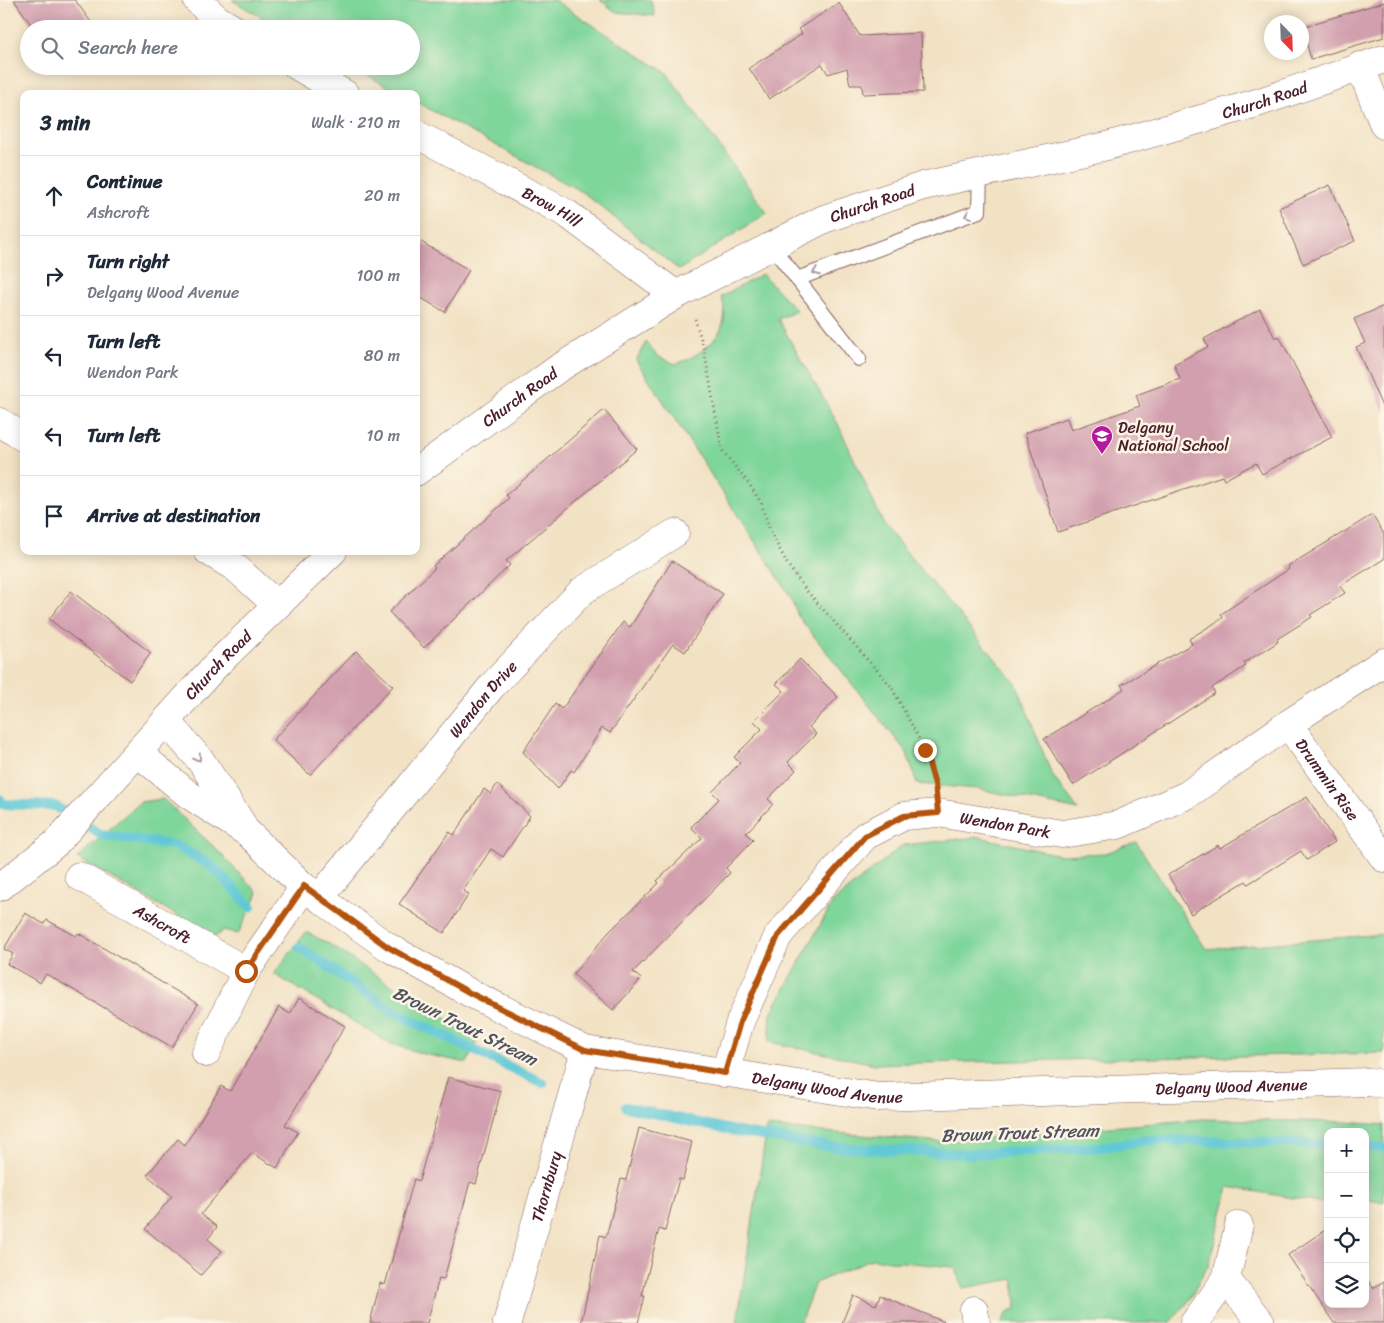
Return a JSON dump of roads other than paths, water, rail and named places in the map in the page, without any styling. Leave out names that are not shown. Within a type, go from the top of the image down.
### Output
[{"type":"street","points":[[197,0],[219,20]]},
{"type":"street","points":[[1372,62],[1384,125]]},
{"type":"street","name":"Church Road","points":[[420,469],[556,370],[676,295],[824,218],[923,186],[1107,146],[1258,102],[1372,62]]},
{"type":"street","points":[[312,75],[338,90]]},
{"type":"street","name":"Brow Hill","points":[[420,136],[566,213],[676,295]]},
{"type":"street","points":[[0,422],[20,435]]},
{"type":"street","name":"Wendon Drive","points":[[312,892],[492,686],[582,591],[675,533]]},
{"type":"street","points":[[215,555],[236,568],[277,605]]},
{"type":"street","name":"Church Road","points":[[0,887],[56,844],[216,665],[329,555]]},
{"type":"street","name":"Wendon Park","points":[[725,1073],[740,1022],[778,936],[865,836],[904,816],[938,813],[1062,834],[1118,825],[1187,795],[1288,724],[1384,662]]},
{"type":"street","name":"Delgany Wood Avenue","points":[[166,721],[201,761],[248,833]]},
{"type":"street","name":"Drummin Rise","points":[[1288,724],[1384,858]]},
{"type":"street","name":"Delgany Wood Avenue","points":[[138,753],[189,795],[248,833],[312,892],[388,947],[470,993],[585,1050],[878,1097],[1368,1082],[1384,1084]]},
{"type":"street","name":"Ashcroft","points":[[79,876],[246,971]]},
{"type":"street","points":[[206,1053],[246,971],[312,892]]},
{"type":"street","name":"Thornbury","points":[[507,1323],[585,1050]]},
{"type":"street","points":[[1194,1323],[1226,1279],[1239,1225]]},
{"type":"street","points":[[1226,1279],[1261,1323]]},
{"type":"lane","points":[[797,279],[979,211],[980,174]]},
{"type":"lane","points":[[770,245],[859,360]]},
{"type":"waterway","name":"Brown Trout Stream","points":[[0,799],[2,804],[55,806],[102,835],[174,845],[212,866],[251,907]]},
{"type":"waterway","name":"Brown Trout Stream","points":[[299,947],[394,1012],[543,1083]]},
{"type":"waterway","name":"Brown Trout Stream","points":[[626,1107],[743,1133],[832,1147],[970,1154],[1101,1147],[1148,1140],[1324,1144]]},
{"type":"waterway","name":"Brown Trout Stream","points":[[1369,1146],[1384,1148]]},
{"type":"place","name":"Delgany National School","points":[[1102,455]]}]
